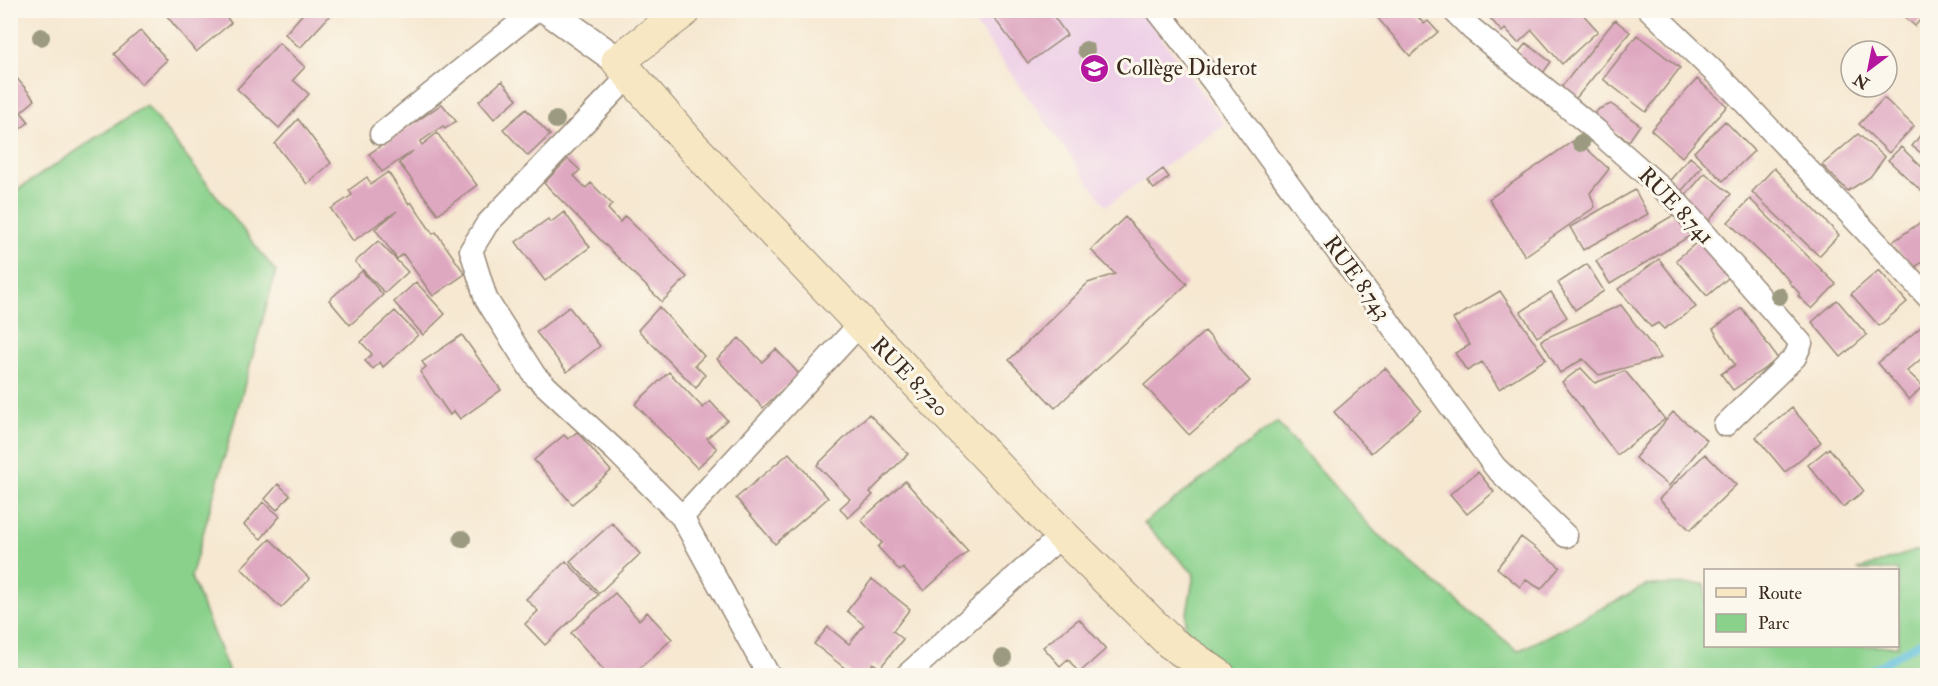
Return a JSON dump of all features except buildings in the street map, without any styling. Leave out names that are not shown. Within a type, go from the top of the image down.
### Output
[{"type":"main road","points":[[624,68],[685,10]]},
{"type":"main road","name":"RUE 8.720","points":[[624,68],[692,146],[1062,535],[1170,642],[1219,675]]},
{"type":"street","points":[[381,134],[536,10]]},
{"type":"street","points":[[547,10],[624,68],[487,224],[471,250],[486,299],[535,376],[616,451],[682,517],[767,675]]},
{"type":"street","name":"RUE 8.743","points":[[1157,10],[1213,81],[1495,467],[1566,536]]},
{"type":"street","name":"RUE 8.741","points":[[1453,10],[1472,29],[1598,131],[1675,200],[1801,343],[1795,357],[1725,425]]},
{"type":"street","points":[[1653,11],[1731,88],[1928,297]]},
{"type":"street","points":[[682,517],[860,324]]},
{"type":"street","points":[[906,675],[1062,535]]},
{"type":"shaded area","name":"Collège Diderot","points":[[966,11],[1142,11],[1225,125],[1106,206]]},
{"type":"green space","points":[[146,105],[276,272],[191,577],[230,675],[11,675],[11,194]]},
{"type":"green space","points":[[1277,422],[1376,533],[1518,651],[1647,585],[1704,584],[1704,647],[1899,647],[1899,569],[1860,569],[1927,547],[1927,675],[1176,675],[1194,574],[1144,523]]},
{"type":"waterway","points":[[1861,676],[1928,638]]},
{"type":"place","name":"Collège Diderot","points":[[1095,68]]}]
